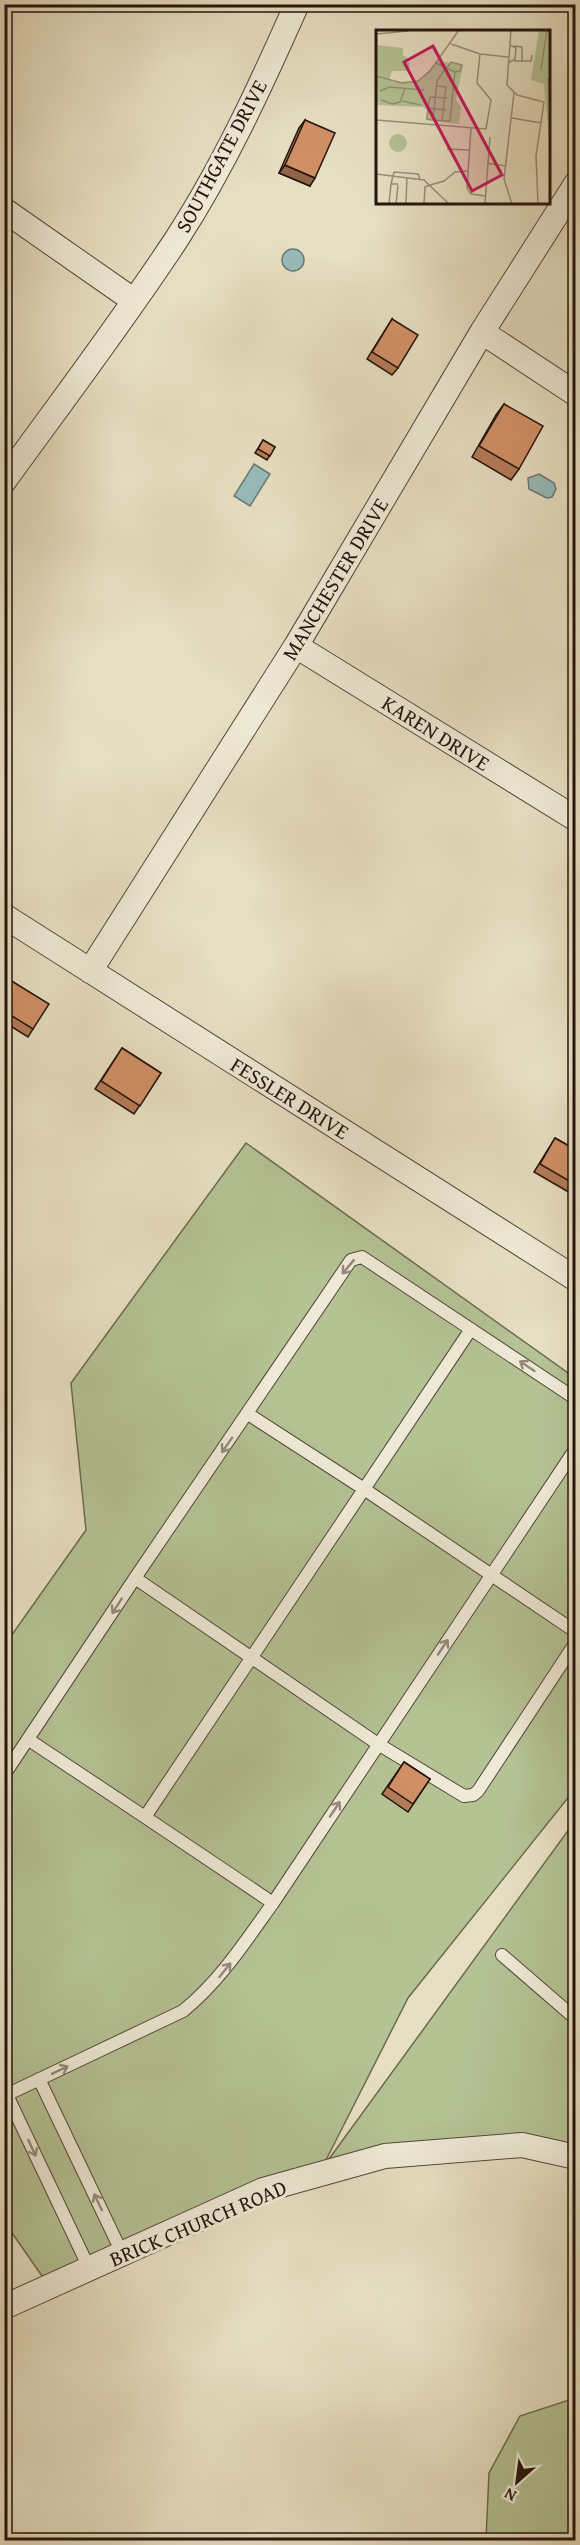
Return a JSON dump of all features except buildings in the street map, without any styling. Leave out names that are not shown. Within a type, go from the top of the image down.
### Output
[{"type":"street","name":"SOUTHGATE DRIVE","points":[[4,481],[177,239],[260,86],[297,4]]},
{"type":"street","name":"MANCHESTER DRIVE","points":[[90,971],[296,646],[482,332],[576,184]]},
{"type":"street","points":[[4,210],[133,300]]},
{"type":"street","points":[[482,332],[576,394]]},
{"type":"street","name":"KAREN DRIVE","points":[[296,646],[576,819]]},
{"type":"street","name":"FESSLER DRIVE","points":[[4,916],[576,1279]]},
{"type":"street","name":"BRICK CHURCH ROAD","points":[[4,2307],[263,2190],[385,2156],[522,2145],[576,2157]]},
{"type":"lane","points":[[4,1775],[351,1260],[362,1257],[576,1399]]},
{"type":"lane","points":[[145,1817],[471,1329]]},
{"type":"lane","points":[[248,1414],[576,1632]]},
{"type":"lane","points":[[90,2270],[6,2095],[183,2011],[202,1996],[224,1972],[273,1903],[576,1448]]},
{"type":"lane","points":[[135,1578],[378,1744],[464,1796],[473,1795],[478,1791],[576,1642]]},
{"type":"lane","points":[[29,1740],[273,1903]]},
{"type":"lane","points":[[502,1955],[576,2019]]},
{"type":"lane","points":[[39,2079],[123,2255]]},
{"type":"green space","points":[[246,1143],[575,1378],[575,1789],[408,1998],[321,2170],[575,1821],[575,2157],[385,2156],[263,2190],[49,2286],[5,2223],[4,1646],[86,1530],[71,1383]]},
{"type":"green space","points":[[575,2398],[575,2540],[486,2540],[489,2473],[520,2416]]},
{"type":"water","points":[[293,249],[301,252],[304,260],[301,268],[293,271],[285,268],[282,260],[285,252]]},
{"type":"water","points":[[254,464],[270,474],[250,506],[234,496]]},
{"type":"water","points":[[539,474],[554,483],[556,489],[552,497],[547,498],[529,489],[528,478]]}]
